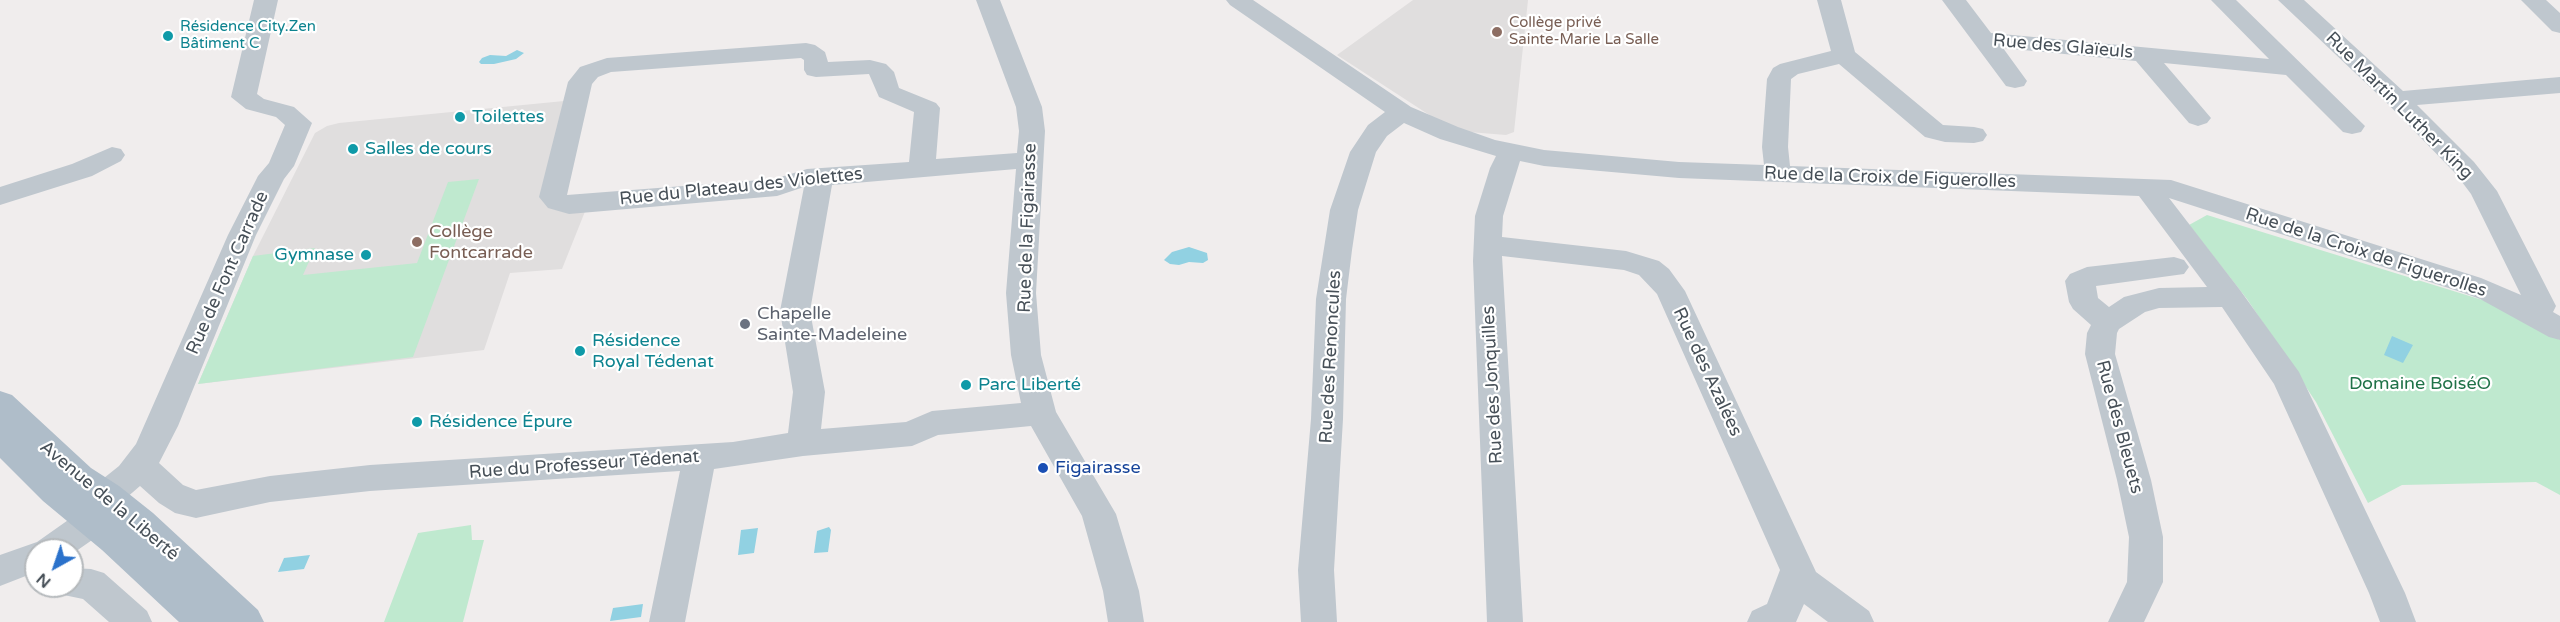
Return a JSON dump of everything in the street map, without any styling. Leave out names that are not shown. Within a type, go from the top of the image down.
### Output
[{"type":"main road","name":"Avenue de la Liberté","points":[[0,404],[78,478],[94,515]]},
{"type":"main road","name":"Avenue de la Liberté","points":[[0,436],[56,491],[94,515],[140,524],[244,622]]},
{"type":"main road","points":[[94,515],[116,539],[206,622]]},
{"type":"street","name":"Rue de Font Carrade","points":[[61,538],[94,515],[139,465],[162,426],[242,235],[272,176],[281,166],[299,123],[285,112],[255,104],[244,97],[266,0]]},
{"type":"street","name":"Rue de la Figairasse","points":[[988,0],[1029,107],[1032,131],[1022,293],[1026,355],[1040,413],[1099,514],[1121,591],[1126,622]]},
{"type":"street","name":"Rue de la Croix de Figuerolles","points":[[1238,0],[1401,112],[1457,136],[1511,152],[1578,162],[1679,170],[2171,189],[2471,285],[2549,323]]},
{"type":"street","points":[[1829,0],[1844,55],[1934,131],[1945,134],[1974,135]]},
{"type":"street","points":[[1954,0],[2015,81]]},
{"type":"street","points":[[2223,0],[2352,126]]},
{"type":"street","name":"Rue Martin Luther King","points":[[2290,0],[2397,99],[2465,168],[2483,191],[2549,323]]},
{"type":"street","points":[[2533,0],[2560,26]]},
{"type":"street","name":"Rue des Glaïeuls","points":[[1983,39],[2291,68]]},
{"type":"street","name":"Rue du Plateau des Violettes","points":[[922,169],[927,108],[888,92],[882,72],[877,69],[870,67],[816,70],[816,57],[806,50],[607,65],[589,72],[580,82],[553,197],[558,202],[569,205],[777,187],[807,177],[820,177],[922,169],[1030,160]]},
{"type":"street","name":"Rue des Glaïeuls","points":[[2143,54],[2198,118]]},
{"type":"street","points":[[1778,175],[1775,147],[1779,79],[1782,73],[1789,69],[1844,55]]},
{"type":"street","points":[[2397,99],[2560,85]]},
{"type":"street","name":"Rue des Renoncules","points":[[1318,622],[1316,570],[1327,419],[1331,299],[1344,210],[1363,152],[1377,131],[1401,112]]},
{"type":"street","name":"Rue des Jonquilles","points":[[1505,622],[1488,245],[1489,216],[1503,168],[1511,152]]},
{"type":"street","points":[[0,196],[82,170],[112,155]]},
{"type":"street","points":[[803,443],[809,392],[795,311],[820,177]]},
{"type":"street","points":[[2146,187],[2230,297],[2288,380],[2387,593],[2398,622]]},
{"type":"street","name":"Rue des Azalées","points":[[1488,245],[1626,261],[1649,268],[1659,276],[1670,291],[1793,559],[1798,570],[1797,578]]},
{"type":"street","points":[[2174,267],[2087,277],[2080,281],[2084,302],[2108,322],[2125,309],[2148,300],[2230,297]]},
{"type":"street","name":"Rue des Bleuets","points":[[2108,322],[2102,333],[2100,354],[2134,480],[2146,537],[2145,582],[2126,622]]},
{"type":"street","name":"Rue du Professeur Tédenat","points":[[139,465],[171,494],[196,504],[270,489],[370,478],[717,456],[803,443],[912,434],[932,423],[1040,413]]},
{"type":"street","points":[[667,622],[717,456]]},
{"type":"street","points":[[1779,620],[1797,578],[1856,622]]},
{"type":"street","points":[[84,584],[91,584],[134,622]]},
{"type":"shaded area","points":[[1413,0],[1528,0],[1514,132],[1506,135],[1469,132],[1434,118],[1337,55]]},
{"type":"shaded area","name":"Collège Fontcarrade","points":[[564,101],[541,197],[586,209],[562,269],[510,273],[484,350],[198,384],[253,256],[315,133],[327,126],[339,123]]},
{"type":"green space","points":[[479,179],[413,357],[198,384],[253,256],[315,248],[303,275],[417,263],[448,182]]},
{"type":"green space","name":"Domaine BoiséO","points":[[2207,215],[2489,302],[2560,340],[2560,495],[2536,482],[2402,485],[2368,503],[2316,402],[2247,299],[2189,225]]},
{"type":"green space","points":[[471,525],[472,540],[484,540],[463,622],[384,622],[418,533]]},
{"type":"water","points":[[517,50],[524,53],[516,59],[494,64],[479,62],[490,55],[506,56]]},
{"type":"water","points":[[1189,247],[1207,253],[1208,260],[1203,263],[1189,262],[1179,265],[1170,264],[1164,260],[1172,252]]},
{"type":"water","points":[[2392,336],[2413,345],[2403,363],[2384,355]]},
{"type":"water","points":[[829,527],[831,530],[828,552],[814,553],[817,531]]},
{"type":"water","points":[[758,528],[754,553],[738,555],[741,530]]},
{"type":"water","points":[[310,555],[304,569],[278,572],[284,558]]},
{"type":"water","points":[[643,604],[641,617],[610,621],[613,608]]},
{"type":"place","name":"Collège privé Sainte-Marie La Salle","points":[[1497,32]]},
{"type":"place","name":"Résidence City.Zen Bâtiment C","points":[[168,36]]},
{"type":"place","name":"Toilettes","points":[[460,117]]},
{"type":"place","name":"Salles de cours","points":[[353,149]]},
{"type":"place","name":"Collège Fontcarrade","points":[[417,242]]},
{"type":"place","name":"Gymnase","points":[[366,255]]},
{"type":"place","name":"Chapelle Sainte-Madeleine","points":[[745,324]]},
{"type":"place","name":"Résidence Royal Tédenat","points":[[580,351]]},
{"type":"place","name":"Parc Liberté","points":[[966,385]]},
{"type":"place","name":"Résidence Épure","points":[[417,422]]},
{"type":"place","name":"Figairasse","points":[[1043,468]]}]
